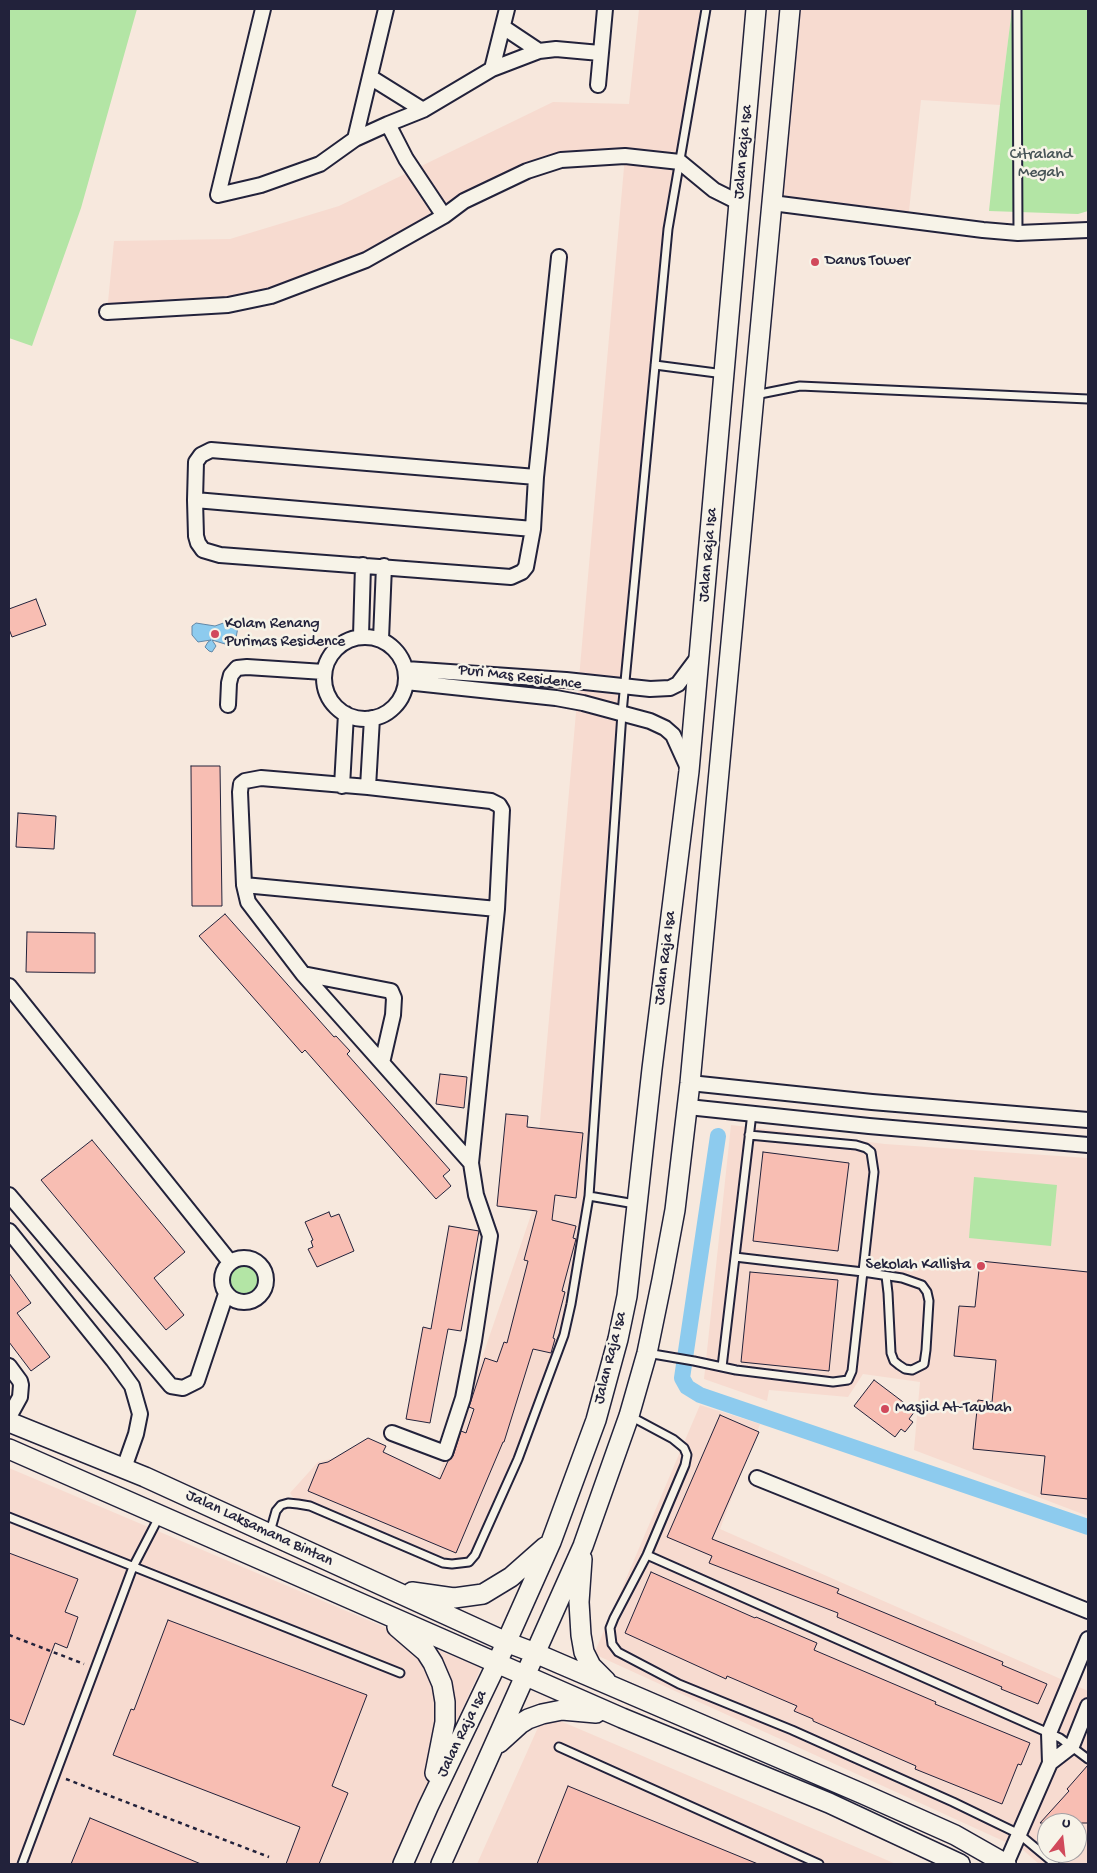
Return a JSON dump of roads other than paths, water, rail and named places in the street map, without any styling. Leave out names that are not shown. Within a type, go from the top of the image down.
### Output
[{"type":"main road","name":"Jalan Raja Isa","points":[[403,1864],[551,1542],[596,1420],[618,1339],[627,1296],[653,1059],[689,771],[756,9]]},
{"type":"main road","name":"Jalan Raja Isa","points":[[442,1864],[583,1546],[629,1416],[647,1353],[675,1210],[688,1107],[790,9]]},
{"type":"main road","points":[[711,530],[742,533]]},
{"type":"main road","name":"Jalan Laksamana Bintan","points":[[9,1422],[124,1468],[506,1642],[863,1794],[954,1836],[1006,1864]]},
{"type":"main road","name":"Jalan Laksamana Bintan","points":[[9,1449],[622,1718]]},
{"type":"main road","points":[[160,1514],[172,1490]]},
{"type":"main road","points":[[391,1590],[454,1598],[483,1594],[511,1577],[551,1542]]},
{"type":"main road","points":[[583,1546],[579,1617],[584,1652],[591,1666],[614,1688]]},
{"type":"main road","points":[[377,1610],[426,1652],[442,1684],[445,1702],[443,1740],[428,1807]]},
{"type":"main road","points":[[493,1749],[520,1724],[542,1714],[562,1710],[583,1711],[622,1718],[829,1803],[960,1864]]},
{"type":"street","points":[[263,9],[218,195],[261,185],[320,164],[355,139],[423,110],[492,68],[539,51],[556,49],[600,53]]},
{"type":"street","points":[[355,139],[386,9]]},
{"type":"street","points":[[492,68],[507,9]]},
{"type":"street","points":[[598,85],[605,9]]},
{"type":"street","points":[[503,27],[539,51]]},
{"type":"street","points":[[370,77],[423,110]]},
{"type":"street","points":[[388,124],[406,159],[444,216]]},
{"type":"street","points":[[107,312],[228,305],[271,296],[366,260],[444,216],[464,201],[527,171],[561,160],[625,156],[680,162],[714,190],[740,203]]},
{"type":"street","points":[[772,203],[983,230],[1018,232],[1088,230]]},
{"type":"street","points":[[536,477],[211,450],[201,455],[196,462],[196,536],[203,550],[220,555],[518,575],[526,567],[533,529],[536,477],[559,258]]},
{"type":"street","points":[[195,500],[533,529]]},
{"type":"street","points":[[360,636],[363,565]]},
{"type":"street","points":[[381,639],[384,566]]},
{"type":"street","points":[[360,636],[371,636],[381,639],[397,651],[406,676],[402,697],[392,710],[372,718],[363,719],[346,714],[333,704],[325,689],[324,672],[328,659],[336,648],[348,640],[360,636]]},
{"type":"street","name":"Puri Mas Residence","points":[[406,676],[566,680],[650,689],[670,688],[678,684],[700,654]]},
{"type":"street","points":[[228,705],[231,675],[238,668],[324,672]]},
{"type":"street","name":"Puri Mas Residence","points":[[406,676],[556,698],[650,721],[665,728],[678,743],[689,771]]},
{"type":"street","points":[[342,786],[346,714]]},
{"type":"street","points":[[368,787],[372,718]]},
{"type":"street","points":[[392,1433],[445,1453],[462,1398],[474,1341],[490,1236],[476,1196],[471,1163],[496,908],[502,810],[499,805],[491,800],[368,787],[261,778],[250,779],[241,784],[244,885],[248,902],[303,974],[471,1163]]},
{"type":"street","points":[[244,885],[496,908]]},
{"type":"street","points":[[303,974],[391,991],[394,998],[393,1015],[382,1064]]},
{"type":"street","points":[[9,986],[230,1262]]},
{"type":"street","points":[[690,1083],[872,1102],[1088,1120]]},
{"type":"street","points":[[869,1126],[872,1102]]},
{"type":"street","points":[[688,1107],[869,1126],[1088,1145]]},
{"type":"street","points":[[9,1195],[171,1386],[183,1388],[197,1381],[226,1294]]},
{"type":"street","points":[[9,1231],[114,1360],[132,1386],[140,1414],[136,1434],[124,1468]]},
{"type":"street","points":[[244,1257],[258,1262],[266,1275],[266,1283],[259,1296],[252,1300],[238,1301],[226,1294],[221,1281],[222,1274],[230,1262],[236,1258],[244,1257]]},
{"type":"street","points":[[9,1366],[20,1380],[21,1385],[20,1397],[9,1418]]},
{"type":"street","points":[[757,1478],[1088,1611]]},
{"type":"street","points":[[1006,1864],[1050,1763],[1049,1733],[1088,1639]]},
{"type":"street","points":[[1050,1763],[1072,1746],[1088,1706]]},
{"type":"lane","points":[[269,1534],[276,1511],[281,1505],[288,1503],[298,1504],[310,1506],[443,1563],[468,1562],[476,1556],[518,1459],[564,1335],[573,1295],[589,1196],[624,687],[668,229],[706,9]]},
{"type":"lane","points":[[1017,9],[1018,232]]},
{"type":"lane","points":[[655,365],[724,374]]},
{"type":"lane","points":[[754,396],[800,386],[1088,399]]},
{"type":"lane","points":[[722,1367],[752,1113]]},
{"type":"lane","points":[[647,1353],[694,1360],[722,1367],[833,1382],[848,1380],[854,1364],[862,1272],[874,1172],[871,1152],[866,1148],[856,1145],[749,1135]]},
{"type":"lane","points":[[589,1196],[638,1204]]},
{"type":"lane","points":[[735,1257],[862,1272],[886,1276],[914,1281],[922,1285],[927,1292],[929,1310],[924,1364],[912,1370],[906,1369],[894,1361],[891,1353],[886,1276]]},
{"type":"lane","points":[[629,1416],[673,1439],[684,1448],[687,1455],[685,1465],[647,1555],[610,1628],[612,1644],[618,1652],[679,1684],[792,1730],[953,1802],[1019,1834],[1055,1864]]},
{"type":"lane","points":[[22,1864],[133,1567],[160,1514]]},
{"type":"lane","points":[[9,1517],[400,1673]]},
{"type":"lane","points":[[647,1555],[1049,1733],[1072,1746],[1088,1759]]},
{"type":"lane","points":[[559,1747],[819,1864]]},
{"type":"water","name":"Kolam Renang Purimas Residence","points":[[229,621],[235,623],[238,627],[236,638],[225,644],[212,640],[216,646],[212,652],[205,647],[211,640],[198,642],[192,635],[192,626],[196,623],[215,626]]},
{"type":"waterway","points":[[718,1136],[682,1378],[687,1387],[700,1395],[1088,1527]]},
{"type":"place","name":"Danus Tower","points":[[815,262]]},
{"type":"place","name":"Kolam Renang Purimas Residence","points":[[215,634]]},
{"type":"place","name":"Sekolah Kallista","points":[[981,1266]]},
{"type":"place","name":"Masjid At-Taubah","points":[[885,1409]]},
{"type":"park label","name":"Citraland Megah","points":[[1041,165]]}]
